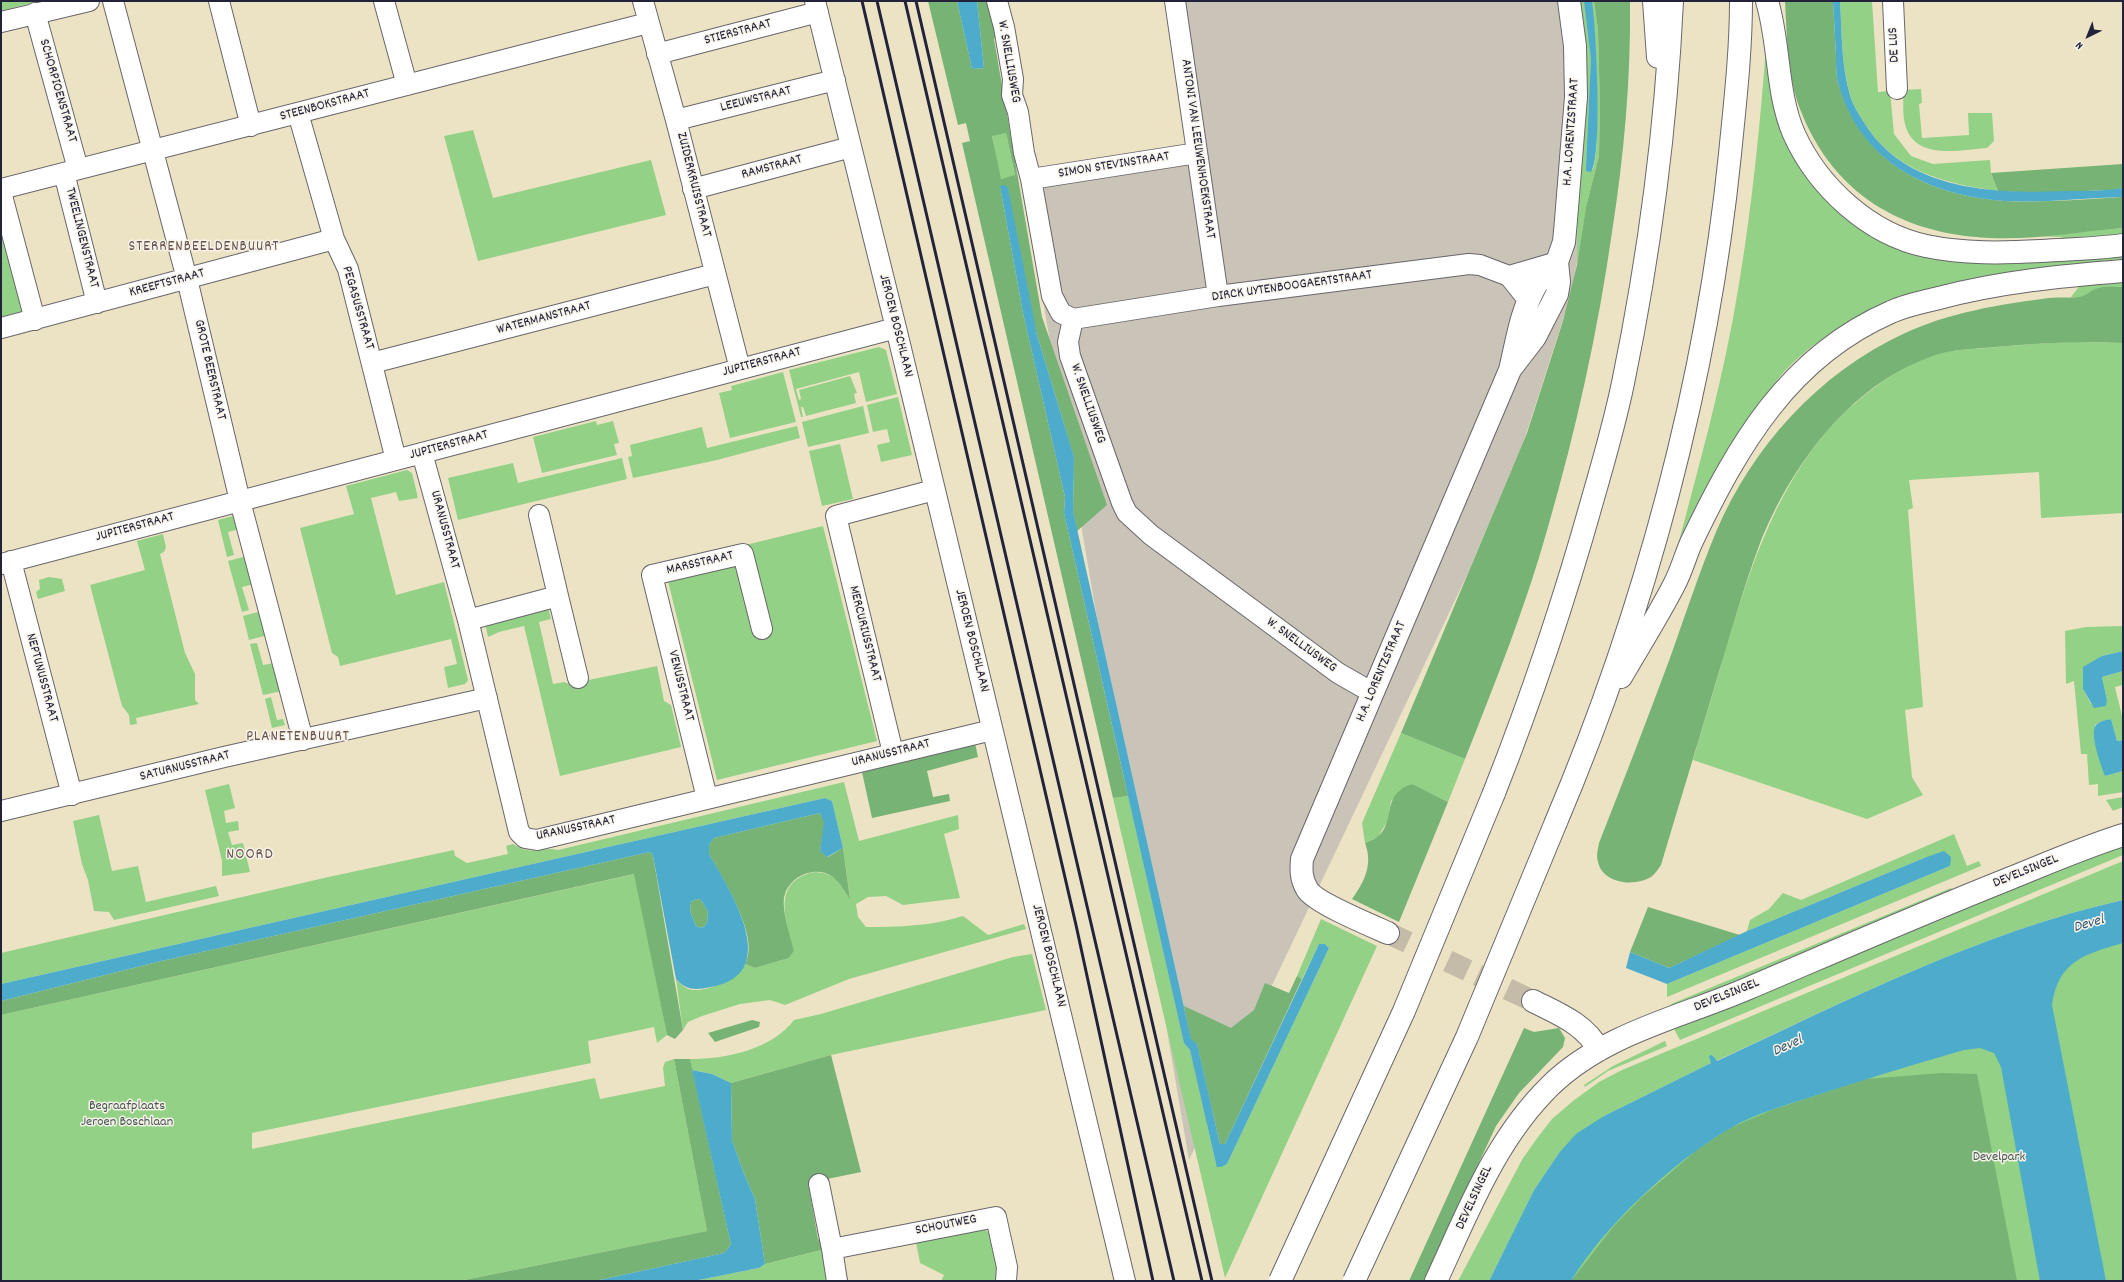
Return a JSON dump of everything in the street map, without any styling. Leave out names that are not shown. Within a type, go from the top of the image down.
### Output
[{"type":"main road","name":"H.A. LORENTZSTRAAT","points":[[1388,933],[1323,902],[1307,891],[1301,875],[1302,859],[1510,370],[1518,331],[1529,301],[1537,284],[1557,262],[1564,242],[1576,97],[1575,46],[1569,1]]},
{"type":"main road","points":[[1654,1],[1664,126]]},
{"type":"main road","points":[[1280,1281],[1404,1011],[1494,793],[1518,733],[1572,573],[1623,385],[1645,269],[1664,126],[1672,1]]},
{"type":"main road","points":[[1354,1281],[1467,1037],[1597,720],[1632,614],[1668,495],[1700,351],[1722,229],[1737,85],[1741,1]]},
{"type":"main road","points":[[1767,1],[1772,18],[1783,94],[1794,134],[1819,175],[1840,200],[1867,220],[1896,236],[1926,246],[1964,252],[1996,253],[2123,245]]},
{"type":"main road","name":"H.A. LORENTZSTRAAT","points":[[1510,370],[1528,348],[1557,294],[1559,282],[1557,262]]},
{"type":"main road","points":[[1597,720],[1674,584],[1691,544],[1717,491],[1749,438],[1779,395],[1816,358],[1857,330],[1892,311],[1929,300],[1979,287],[2025,281],[2123,272]]},
{"type":"main road","name":"DEVELSINGEL","points":[[1436,1281],[1494,1158],[1512,1130],[1550,1086],[1572,1067],[1599,1050],[1624,1037],[1743,991],[1967,896],[2123,835]]},
{"type":"main road","points":[[1534,1001],[1575,1022],[1593,1038],[1599,1050]]},
{"type":"street","points":[[1,22],[89,1]]},
{"type":"street","name":"GROTE BEERSTRAAT","points":[[113,1],[187,278],[240,501],[303,740]]},
{"type":"street","points":[[219,1],[251,126]]},
{"type":"street","points":[[384,1],[407,85]]},
{"type":"street","name":"ZUIDERKRUISSTRAAT","points":[[643,1],[676,120],[740,369]]},
{"type":"street","name":"W. SNELLIUSWEG","points":[[997,1],[1004,27],[1012,80],[1012,95],[1018,112],[1024,153],[1031,179],[1052,296],[1061,313],[1073,319],[1068,342],[1070,356],[1122,503],[1127,513],[1151,536],[1338,673],[1373,693]]},
{"type":"street","name":"ANTONI VAN LEEUWENHOEKSTRAAT","points":[[1175,1],[1218,296]]},
{"type":"street","name":"DE LUS","points":[[1893,1],[1897,89]]},
{"type":"street","name":"STIERSTRAAT","points":[[657,54],[817,7]]},
{"type":"street","name":"JEROEN BOSCHLAAN","points":[[817,7],[896,328],[1125,1281]]},
{"type":"street","name":"SCHORPIOENSTRAAT","points":[[35,13],[71,171]]},
{"type":"street","name":"STEENBOKSTRAAT","points":[[1,189],[648,23]]},
{"type":"street","name":"LEEUWSTRAAT","points":[[676,120],[835,80]]},
{"type":"street","name":"PEGASUSSTRAAT","points":[[298,113],[334,239],[348,269],[396,460]]},
{"type":"street","name":"RAMSTRAAT","points":[[693,189],[851,147]]},
{"type":"street","name":"SIMON STEVINSTRAAT","points":[[1031,179],[1197,153]]},
{"type":"street","name":"TWEELINGENSTRAAT","points":[[71,171],[97,303]]},
{"type":"street","points":[[1,192],[35,320]]},
{"type":"street","name":"KREEFTSTRAAT","points":[[1,328],[334,239]]},
{"type":"street","points":[[1529,301],[1509,276],[1557,262]]},
{"type":"street","name":"DIRCK UYTENBOOGAERTSTRAAT","points":[[1073,319],[1218,296],[1459,265],[1480,265],[1509,276]]},
{"type":"street","name":"WATERMANSTRAAT","points":[[372,364],[716,274]]},
{"type":"street","name":"JUPITERSTRAAT","points":[[6,562],[896,328]]},
{"type":"street","name":"URANUSSTRAAT","points":[[422,453],[468,620],[518,832],[525,838],[537,840],[992,730]]},
{"type":"street","name":"MERCURIUSSTRAAT","points":[[893,753],[836,516],[934,490]]},
{"type":"street","points":[[539,516],[578,678]]},
{"type":"street","name":"MARSSTRAAT","points":[[652,575],[743,554],[762,629]]},
{"type":"street","name":"NEPTUNUSSTRAAT","points":[[6,562],[72,794]]},
{"type":"street","name":"VENUSSTRAAT","points":[[652,575],[707,798]]},
{"type":"street","points":[[468,620],[558,596]]},
{"type":"street","name":"SATURNUSSTRAAT","points":[[1,811],[487,698]]},
{"type":"street","points":[[819,1184],[837,1281]]},
{"type":"street","name":"SCHOUTWEG","points":[[832,1249],[996,1217],[1007,1267],[1006,1281]]},
{"type":"shaded area","points":[[1168,1],[1594,1],[1599,127],[1572,292],[1524,440],[1468,573],[1189,1160],[1022,177],[1191,144]]},
{"type":"green space","points":[[1,1],[39,1],[1,11]]},
{"type":"green space","points":[[928,1],[957,1],[972,69],[984,68],[977,1],[987,1],[990,16],[999,22],[1000,31],[994,39],[1042,317],[1107,505],[1077,531],[1073,511],[1074,457],[1037,335],[1000,186],[1023,313],[1065,497],[1064,513],[1128,796],[1113,798],[962,143],[970,141],[966,123],[958,125]],"holes":[[[1006,133],[1015,175],[1001,179],[992,136]]]},
{"type":"green space","points":[[1580,1],[1584,1],[1591,59],[1586,168],[1588,172],[1593,169],[1595,162],[1597,133],[1596,56],[1592,1],[1594,1],[1598,30],[1600,108],[1599,156],[1586,207],[1577,265]]},
{"type":"green space","points":[[1594,1],[1630,1],[1626,117],[1620,175],[1600,306],[1577,417],[1548,527],[1520,615],[1465,759],[1401,733],[1527,433],[1563,321],[1577,265],[1586,207],[1599,156],[1600,108],[1598,30]]},
{"type":"green space","points":[[1785,1],[1833,1],[1837,77],[1849,111],[1863,134],[1880,153],[1900,169],[1923,182],[1949,191],[2005,201],[2034,202],[2123,197],[2123,228],[2023,238],[1990,238],[1958,235],[1927,228],[1899,218],[1874,204],[1851,186],[1831,164],[1814,139],[1800,109],[1792,83],[1790,69]]},
{"type":"green space","points":[[1840,1],[1872,1],[1878,92],[1890,91],[1894,134],[1911,156],[1933,164],[1990,160],[1991,173],[1998,191],[1959,184],[1923,172],[1906,164],[1877,140],[1858,113],[1847,83],[1843,60]]},
{"type":"green space","points":[[1766,47],[1783,124],[1889,241],[2123,251],[2123,264],[2015,272],[1946,285],[1912,294],[1879,307],[1825,337],[1796,360],[1771,388],[1743,430],[1673,564],[1718,390],[1733,320],[1752,196]]},
{"type":"green space","points":[[1921,89],[1922,103],[1919,104],[1922,138],[1969,135],[1968,113],[1992,113],[1994,141],[1987,148],[1952,151],[1939,151],[1918,144],[1910,136],[1905,124],[1903,90]]},
{"type":"green space","points":[[473,130],[493,198],[651,160],[666,215],[478,261],[444,136]]},
{"type":"green space","points":[[1006,133],[1015,176],[1000,179],[992,135]]},
{"type":"green space","points":[[2123,164],[2123,188],[2113,190],[2031,193],[1998,191],[1991,173]]},
{"type":"green space","points":[[1,219],[25,311],[1,317]]},
{"type":"green space","points":[[2123,228],[2123,238],[2076,241],[2060,237],[2040,236]]},
{"type":"green space","points":[[2123,278],[2123,287],[2098,288],[2082,297],[2071,297],[2081,284]]},
{"type":"green space","points":[[2123,287],[2123,343],[2075,342],[2028,344],[1963,350],[1938,354],[1900,370],[1873,388],[1848,409],[1825,433],[1805,459],[1787,487],[1759,546],[1742,597],[1661,865],[1651,877],[1637,882],[1620,882],[1606,875],[1598,862],[1597,854],[1599,843],[1670,658],[1710,547],[1731,501],[1769,442],[1816,391],[1843,369],[1872,350],[1903,334],[1938,320],[1974,310],[2049,298],[2079,297],[2098,288]]},
{"type":"green space","points":[[2073,342],[2123,343],[2123,513],[2041,518],[2039,472],[1909,480],[1913,508],[1908,510],[1923,707],[1905,710],[1912,777],[1923,795],[1867,819],[1693,760],[1744,591],[1772,518],[1790,483],[1812,451],[1837,421],[1866,394],[1881,383],[1897,372],[1931,356],[1966,349]]},
{"type":"green space","points":[[879,347],[886,350],[897,394],[866,402],[859,372],[796,389],[799,400],[801,399],[799,390],[850,376],[857,393],[854,394],[856,403],[806,416],[803,407],[801,407],[803,417],[801,417],[789,370]]},
{"type":"green space","points":[[783,372],[796,422],[730,438],[719,393],[732,390],[731,386]]},
{"type":"green space","points":[[898,397],[912,455],[881,462],[877,445],[890,442],[887,429],[873,432],[867,405]]},
{"type":"green space","points":[[863,406],[869,433],[808,447],[802,422]]},
{"type":"green space","points":[[596,421],[597,425],[613,421],[619,443],[614,444],[617,455],[542,473],[533,437]]},
{"type":"green space","points":[[797,426],[800,438],[717,460],[633,478],[628,457],[632,456],[630,445],[702,427],[707,448]]},
{"type":"green space","points":[[840,444],[853,499],[822,506],[809,451]]},
{"type":"green space","points":[[622,458],[627,479],[458,520],[448,478],[513,463],[518,483]]},
{"type":"green space","points":[[407,470],[412,473],[418,498],[399,501],[396,492],[371,498],[396,595],[444,582],[468,680],[465,684],[448,688],[444,667],[457,664],[451,639],[340,666],[338,657],[332,653],[300,528],[354,514],[346,486]]},
{"type":"green space","points":[[233,516],[240,529],[228,532],[234,555],[227,557],[218,520]]},
{"type":"green space","points":[[823,526],[877,741],[717,780],[664,565]]},
{"type":"green space","points":[[163,534],[166,547],[164,552],[160,554],[185,653],[195,674],[195,700],[199,704],[136,718],[137,724],[130,725],[129,715],[122,706],[90,585],[145,570],[137,541]]},
{"type":"green space","points":[[247,556],[254,584],[242,587],[249,610],[242,612],[228,561]]},
{"type":"green space","points":[[49,577],[62,579],[65,591],[38,599],[36,592],[40,589],[39,580]]},
{"type":"green space","points":[[548,607],[551,619],[539,622],[553,684],[564,682],[569,684],[657,666],[664,701],[671,705],[681,747],[560,776],[524,626],[499,632],[488,637],[485,623]]},
{"type":"green space","points":[[262,611],[268,635],[249,640],[243,616]]},
{"type":"green space","points":[[2123,626],[2123,651],[2102,656],[2083,689],[2091,704],[2107,700],[2102,677],[2123,671],[2123,685],[2115,687],[2123,720],[2123,740],[2117,741],[2111,719],[2095,725],[2105,776],[2123,771],[2123,792],[2098,796],[2098,784],[2089,785],[2087,754],[2081,754],[2074,681],[2066,684],[2065,631],[2086,627]]},
{"type":"green space","points":[[257,643],[263,665],[274,663],[282,691],[263,695],[250,644]]},
{"type":"green space","points":[[271,697],[277,720],[283,719],[285,725],[272,728],[265,699]]},
{"type":"green space","points":[[1401,733],[1465,759],[1448,802],[1411,784],[1391,801],[1387,822],[1378,837],[1365,843],[1362,823]]},
{"type":"green space","points":[[975,743],[978,757],[927,771],[933,797],[949,794],[950,801],[872,818],[862,772]]},
{"type":"green space","points":[[844,782],[859,841],[958,815],[959,829],[944,834],[960,898],[903,905],[886,896],[868,897],[856,904],[858,917],[866,927],[927,924],[963,916],[988,935],[1024,924],[1026,929],[849,979],[785,1005],[770,1000],[740,1004],[688,1022],[683,1030],[676,979],[689,989],[700,990],[715,986],[730,979],[745,964],[755,968],[789,958],[794,951],[786,918],[785,897],[789,888],[796,880],[813,872],[827,874],[833,877],[840,884],[850,898],[843,848],[832,801],[825,798],[1,984],[1,953],[324,878],[454,850],[455,856],[467,863],[508,854],[506,846],[513,844],[520,848],[532,851],[552,849],[558,850]]},
{"type":"green space","points":[[229,784],[235,808],[224,811],[226,823],[238,821],[239,830],[228,832],[232,845],[243,843],[250,872],[222,876],[222,861],[205,790]]},
{"type":"green space","points":[[1412,784],[1448,802],[1399,922],[1352,899],[1361,886],[1368,865],[1365,843],[1376,838],[1383,831],[1392,802],[1396,795],[1402,789]]},
{"type":"green space","points":[[1128,796],[1184,1043],[1190,1050],[1216,1164],[1227,1164],[1329,948],[1325,944],[1319,944],[1302,979],[1297,976],[1321,919],[1377,946],[1225,1278],[1113,798]]},
{"type":"green space","points":[[2123,797],[2123,807],[2113,811],[2106,800]]},
{"type":"green space","points":[[820,813],[825,822],[820,851],[828,857],[843,848],[850,899],[838,882],[827,874],[812,872],[799,877],[788,887],[784,900],[786,922],[794,951],[789,958],[755,968],[745,964],[749,953],[748,939],[744,924],[730,892],[709,854],[709,845],[714,838]]},
{"type":"green space","points":[[99,815],[112,871],[138,866],[146,902],[216,886],[219,896],[114,920],[109,912],[94,911],[88,880],[82,864],[73,821]]},
{"type":"green space","points":[[1954,834],[1967,866],[1979,861],[1981,866],[1667,997],[1667,984],[1950,866],[1924,858],[1747,931],[1750,920],[1769,909],[1783,893],[1801,900]]},
{"type":"green space","points":[[2123,846],[2123,855],[1680,1040],[1674,1029],[2013,887]]},
{"type":"green space","points":[[650,852],[653,856],[683,1030],[675,1039],[667,1035],[634,874],[1,1015],[1,1001],[157,962]]},
{"type":"green space","points":[[2123,861],[2123,900],[2018,930],[1916,970],[1716,1061],[1712,1055],[1711,1063],[1604,1116],[1559,1153],[1534,1190],[1489,1281],[1458,1281],[1523,1158],[1552,1119],[1599,1082],[1622,1070]]},
{"type":"green space","name":"Begraafplaats Jeroen Boschlaan","points":[[635,874],[667,1035],[657,1043],[654,1027],[588,1041],[591,1063],[252,1133],[252,1149],[595,1078],[600,1099],[665,1086],[663,1068],[665,1062],[674,1059],[707,1231],[460,1281],[1,1281],[1,1015]]},
{"type":"green space","points":[[1951,888],[1953,893],[1721,989],[1672,1006],[1671,1004]]},
{"type":"green space","points":[[696,899],[701,900],[708,912],[707,923],[702,928],[696,926],[690,911],[691,902]]},
{"type":"green space","points":[[1648,907],[1740,935],[1669,968],[1630,952]]},
{"type":"green space","name":"Develpark","points":[[2123,932],[2123,1281],[1562,1281],[1615,1195],[1725,1120],[2070,955]]},
{"type":"green space","points":[[1032,954],[1046,1010],[831,1055],[731,1083],[712,1074],[692,1070],[690,1059],[704,1059],[733,1055],[747,1051],[773,1039],[794,1020],[821,1014],[1013,957]]},
{"type":"green space","points":[[1297,976],[1302,979],[1225,1144],[1220,1144],[1197,1044],[1191,1040],[1184,1006],[1231,1028],[1254,1010],[1265,983],[1289,993]]},
{"type":"green space","points":[[752,1020],[760,1022],[759,1027],[715,1042],[708,1033]]},
{"type":"green space","points":[[1524,1028],[1534,1032],[1559,1028],[1565,1038],[1563,1047],[1519,1093],[1496,1126],[1424,1281],[1409,1281]]},
{"type":"green space","points":[[1665,1041],[1667,1046],[1608,1071],[1585,1087],[1584,1085],[1613,1066]]},
{"type":"green space","points":[[831,1055],[861,1172],[808,1183],[818,1239],[824,1243],[825,1249],[765,1264],[755,1199],[732,1140],[731,1083]]},
{"type":"green space","points":[[674,1059],[690,1059],[731,1245],[724,1253],[595,1281],[460,1281],[707,1231]]},
{"type":"green space","points":[[1942,1073],[1977,1074],[2017,1281],[1571,1281],[1613,1227],[1641,1198],[1698,1149],[1730,1128],[1772,1110],[1866,1079]]},
{"type":"green space","points":[[982,1226],[992,1236],[999,1281],[941,1281],[944,1275],[920,1263],[915,1237]]},
{"type":"green space","points":[[825,1249],[831,1281],[694,1281],[759,1268],[765,1264]]},
{"type":"water","points":[[957,1],[977,1],[984,68],[972,69]]},
{"type":"water","points":[[1584,1],[1592,1],[1597,62],[1597,142],[1595,161],[1591,172],[1586,171],[1591,59]]},
{"type":"water","points":[[1833,1],[1840,1],[1843,60],[1850,95],[1858,114],[1883,146],[1904,163],[1928,175],[1954,184],[1982,189],[2038,192],[2094,191],[2123,188],[2123,197],[2049,201],[2004,201],[1949,191],[1923,182],[1900,169],[1880,153],[1862,134],[1848,111],[1837,77]]},
{"type":"water","points":[[1005,185],[1008,188],[1037,335],[1074,457],[1073,511],[1191,1039],[1197,1044],[1220,1144],[1225,1144],[1319,944],[1325,944],[1329,948],[1227,1164],[1221,1167],[1217,1167],[1216,1164],[1190,1050],[1184,1043],[1064,513],[1065,497],[1023,313],[1000,186]]},
{"type":"water","points":[[2123,651],[2123,671],[2102,677],[2107,700],[2106,706],[2094,708],[2083,689],[2083,667],[2102,656]]},
{"type":"water","points":[[2111,719],[2117,741],[2123,740],[2123,771],[2105,776],[2096,750],[2094,729],[2099,723]]},
{"type":"water","points":[[825,798],[832,801],[843,848],[827,857],[820,851],[824,822],[820,813],[714,838],[709,845],[709,854],[738,908],[745,929],[748,948],[745,966],[733,979],[705,988],[688,988],[676,979],[653,856],[650,852],[157,962],[1,1001],[1,984]],"holes":[[[696,899],[701,900],[708,912],[707,923],[702,928],[696,926],[690,911],[691,902]]]},
{"type":"water","points":[[1944,851],[1951,857],[1950,866],[1667,984],[1626,968],[1630,952],[1669,968],[1747,931]]},
{"type":"water","name":"Devel","points":[[2123,900],[2123,943],[2085,956],[2067,969],[2060,978],[2055,990],[2052,1005],[2106,1281],[2040,1281],[2001,1067],[1994,1053],[1980,1048],[1964,1050],[1835,1089],[1783,1106],[1739,1123],[1685,1159],[1642,1196],[1602,1238],[1571,1281],[1489,1281],[1534,1190],[1559,1153],[1576,1134],[1604,1116],[1711,1063],[1709,1056],[1712,1055],[1717,1061],[1866,992],[1967,949],[2018,930]]},
{"type":"water","points":[[692,1070],[712,1074],[731,1083],[732,1140],[755,1199],[765,1264],[759,1268],[694,1281],[595,1281],[724,1253],[731,1245]]},
{"type":"tunnel","points":[[1388,933],[1533,1001]]},
{"type":"railway","points":[[862,1],[1076,925],[1153,1281]]},
{"type":"railway","points":[[877,1],[1174,1281]]},
{"type":"railway","points":[[905,1],[1202,1281]]},
{"type":"railway","points":[[916,1],[1212,1281]]},
{"type":"district","name":"STERRENBEELDENBUURT","points":[[204,248]]},
{"type":"district","name":"PLANETENBUURT","points":[[298,738]]},
{"type":"district","name":"NOORD","points":[[250,856]]}]
